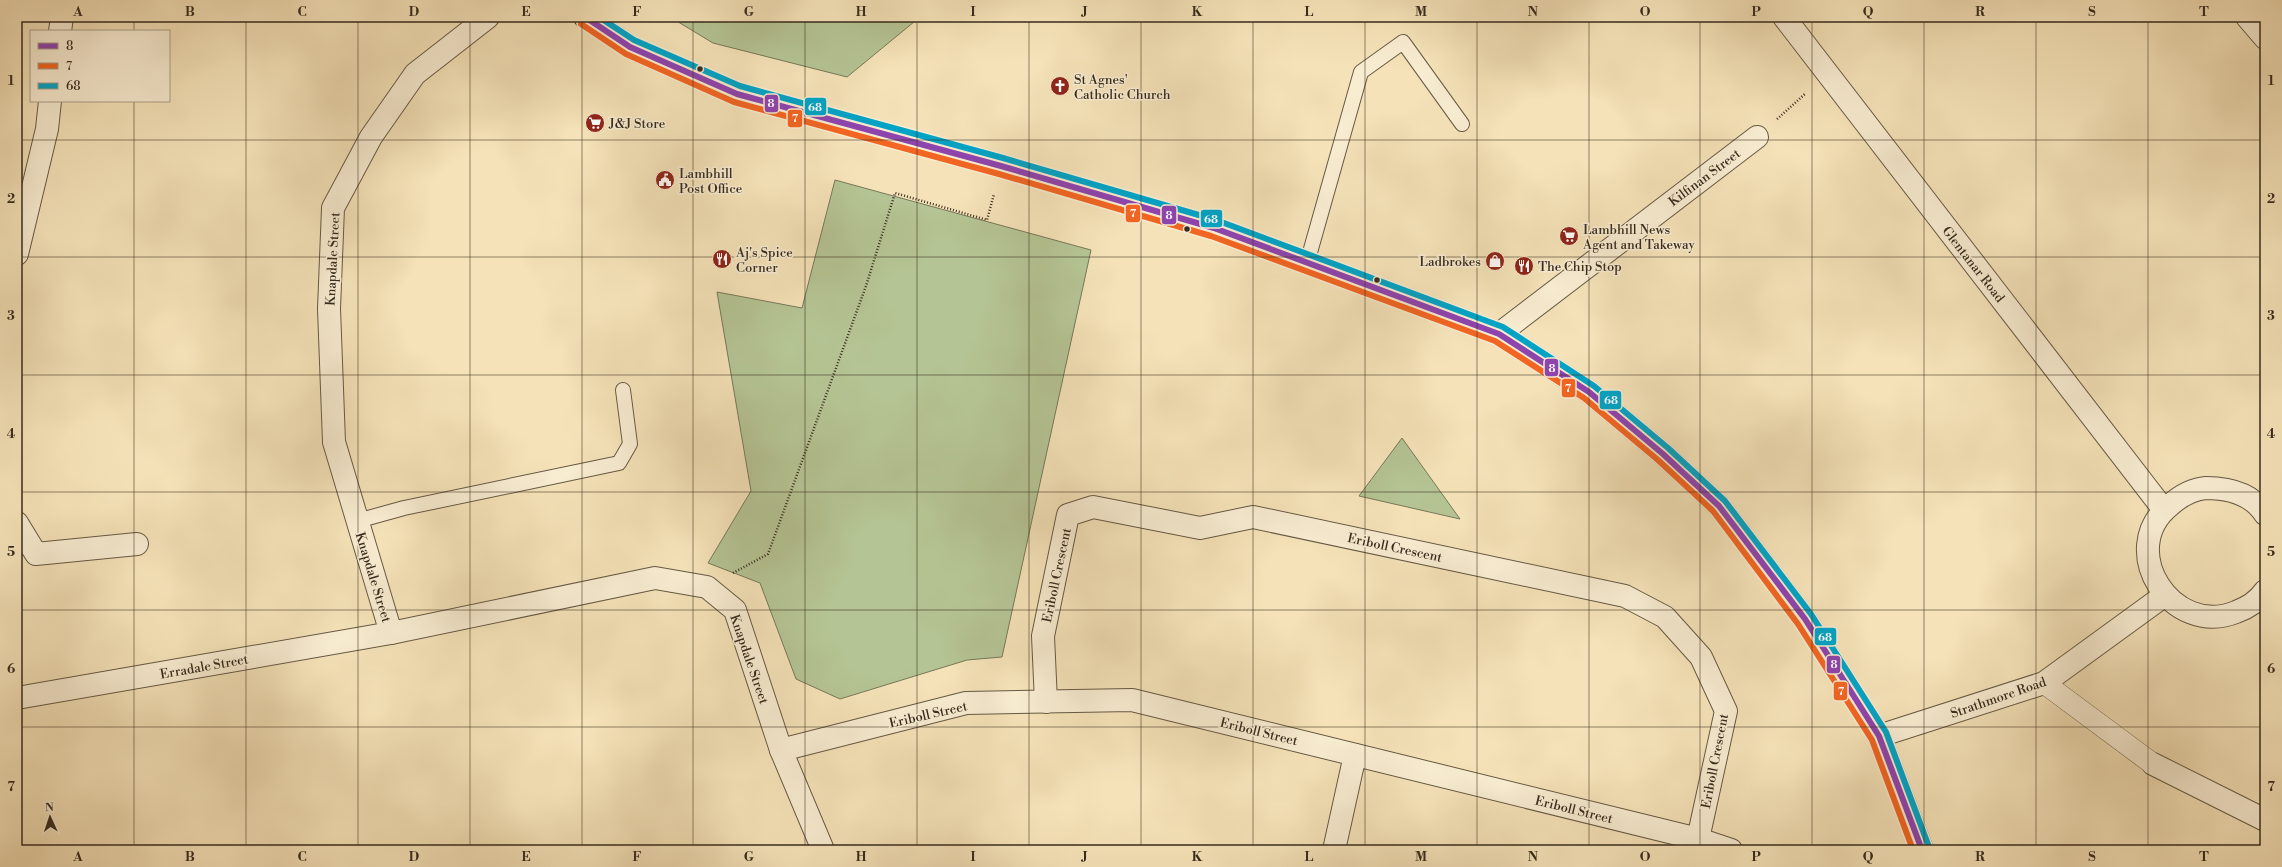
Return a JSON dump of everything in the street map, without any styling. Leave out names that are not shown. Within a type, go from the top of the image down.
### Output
[{"type":"main road","points":[[585,17],[630,46],[737,94],[1001,166],[1214,228],[1499,334],[1589,392],[1663,454],[1719,506],[1805,619],[1879,736],[1922,850]]},
{"type":"street","points":[[60,30],[62,17]]},
{"type":"street","name":"Knapdale Street","points":[[488,17],[415,74],[371,137],[333,208],[329,309],[334,442],[391,633],[655,578],[707,587],[735,610],[781,750],[823,850]]},
{"type":"street","name":"Glentanar Road","points":[[1784,17],[2164,510]]},
{"type":"street","points":[[2247,17],[2265,38]]},
{"type":"street","points":[[17,254],[46,129],[50,102]]},
{"type":"street","name":"Kilfinan Street","points":[[1499,334],[1757,137]]},
{"type":"street","points":[[2264,509],[2244,495],[2223,488],[2201,488],[2181,496],[2164,510],[2154,526],[2149,544],[2149,562],[2154,580],[2165,595],[2182,610],[2204,617],[2226,616],[2247,608],[2265,593]]},
{"type":"street","name":"Eriboll Crescent","points":[[1046,702],[1043,636],[1068,515],[1093,507],[1200,528],[1253,516],[1625,596],[1665,617],[1701,657],[1726,711],[1698,839]]},
{"type":"street","points":[[17,523],[36,554],[137,544]]},
{"type":"street","name":"Strathmore Road","points":[[1879,736],[2044,683],[2165,595]]},
{"type":"street","name":"Erradale Street","points":[[17,698],[391,633]]},
{"type":"street","points":[[2044,683],[2153,764],[2265,820]]},
{"type":"street","name":"Eriboll Street","points":[[781,750],[966,703],[1132,700],[1698,839],[1731,850]]},
{"type":"street","points":[[1334,850],[1355,755]]},
{"type":"lane","points":[[1307,263],[1361,72],[1403,42],[1462,124]]},
{"type":"lane","points":[[357,521],[404,508],[619,463],[630,444],[623,390]]},
{"type":"path","points":[[707,587],[768,554],[866,286],[895,193],[987,220],[1001,166]]},
{"type":"green space","points":[[670,17],[920,17],[847,77],[713,43]]},
{"type":"green space","points":[[835,180],[1091,250],[1002,657],[967,660],[840,699],[796,679],[760,583],[708,563],[751,491],[717,292],[802,308]]},
{"type":"green space","points":[[1402,438],[1460,519],[1359,496]]},
{"type":"transit line","name":"8","points":[[585,17],[630,47],[737,94],[1001,166],[1214,228],[1499,334],[1589,392],[1663,454],[1719,506],[1805,619],[1879,736],[1922,850]]},
{"type":"transit line","name":"68","points":[[599,17],[634,40],[740,86],[1003,158],[1216,220],[1503,327],[1594,386],[1668,448],[1725,501],[1811,614],[1886,732],[1929,847]]},
{"type":"transit line","name":"7","points":[[581,24],[626,54],[734,102],[999,174],[1211,236],[1495,341],[1584,398],[1658,460],[1713,511],[1798,624],[1872,740],[1913,850]]},
{"type":"place","name":"St Agnes' Catholic Church","points":[[1060,86]]},
{"type":"place","name":"J&J Store","points":[[595,123]]},
{"type":"place","name":"Lambhill Post Office","points":[[665,180]]},
{"type":"place","name":"Lambhill News Agent and Takeway","points":[[1569,236]]},
{"type":"place","name":"Aj's Spice Corner","points":[[722,259]]},
{"type":"place","name":"Ladbrokes","points":[[1495,261]]},
{"type":"place","name":"The Chip Stop","points":[[1524,266]]}]
